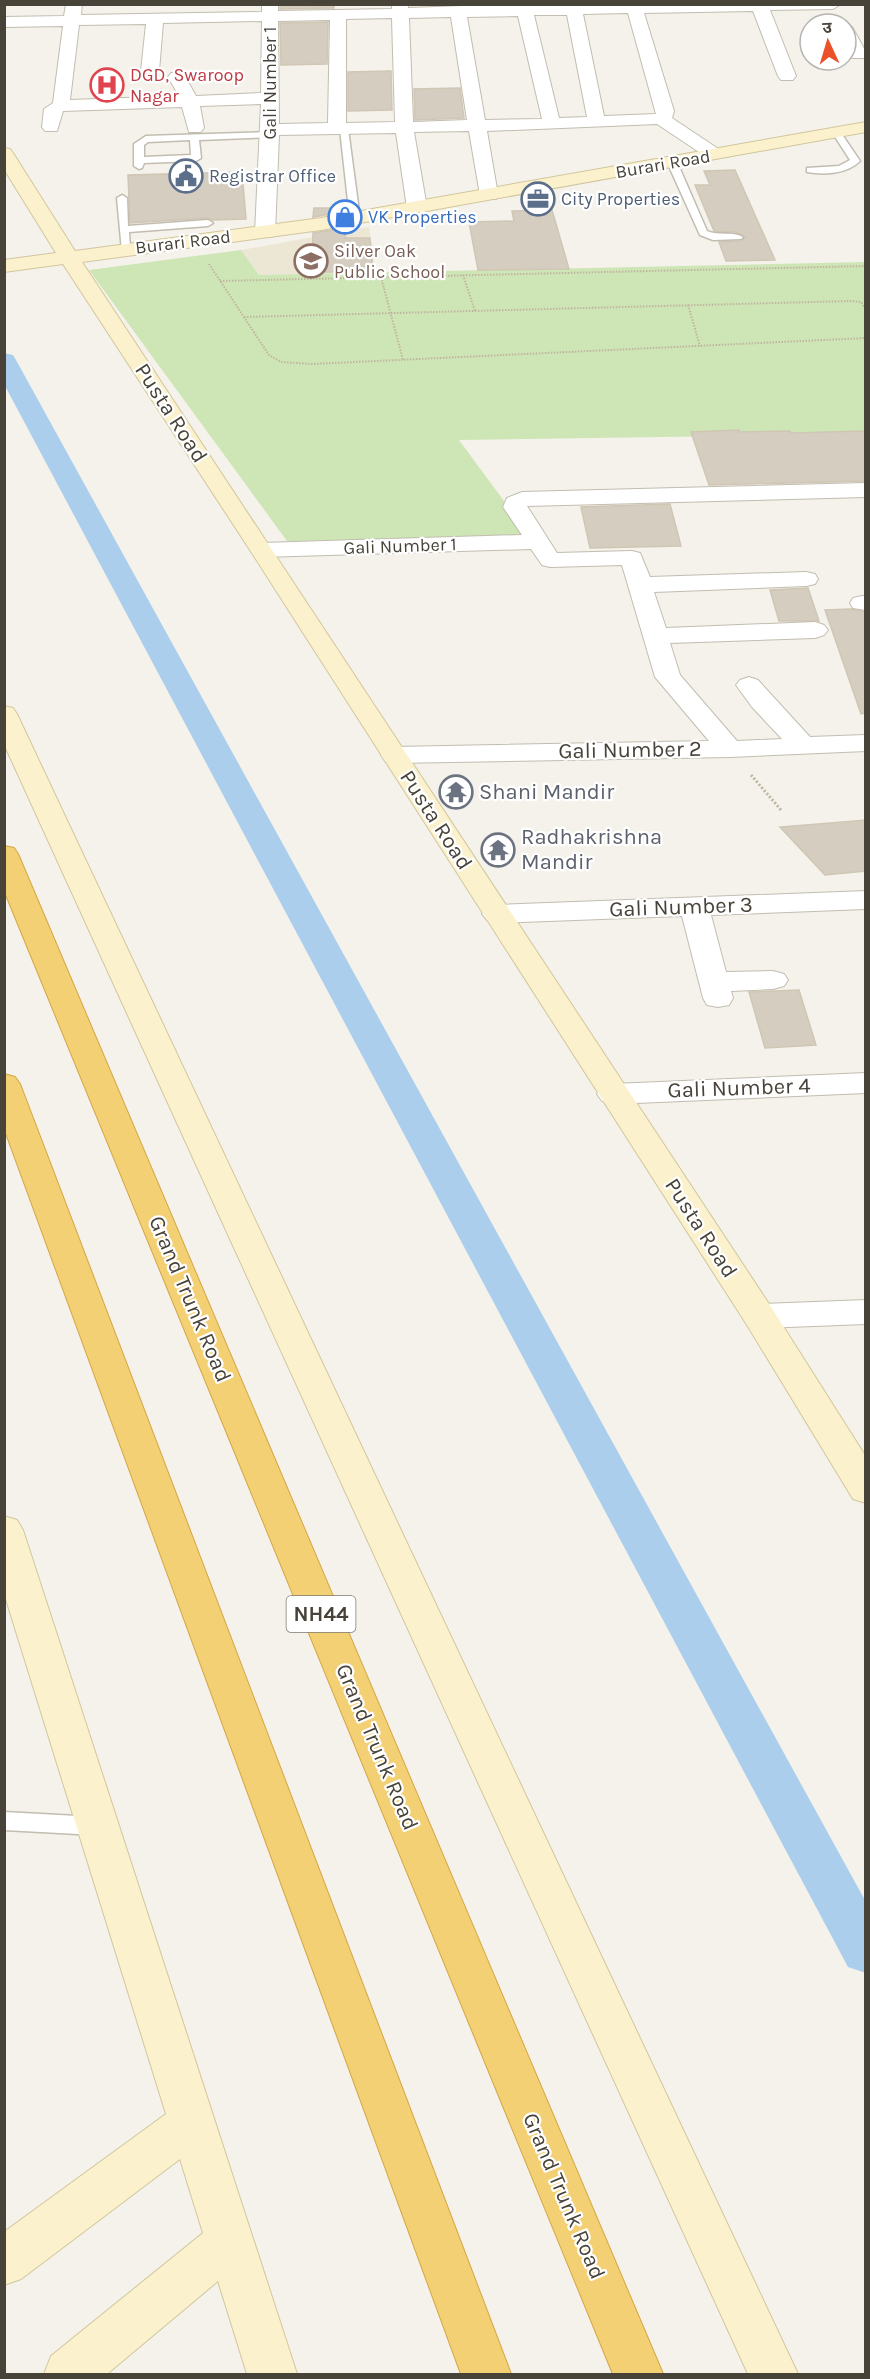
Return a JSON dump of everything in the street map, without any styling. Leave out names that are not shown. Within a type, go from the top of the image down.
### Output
[{"type":"highway","name":"Grand Trunk Road","points":[[4,854],[638,2374]]},
{"type":"highway","points":[[4,1084],[486,2374]]},
{"type":"main road","name":"Burari Road","points":[[4,266],[68,256],[265,233],[355,219],[866,127]]},
{"type":"main road","name":"Pusta Road","points":[[6,158],[759,1316],[866,1489]]},
{"type":"main road","points":[[4,714],[773,2374]]},
{"type":"main road","points":[[6,1545],[99,1827],[272,2374]]},
{"type":"main road","points":[[4,2262],[192,2122]]},
{"type":"main road","points":[[69,2374],[230,2241]]},
{"type":"street","points":[[4,22],[73,12],[155,18],[270,10],[338,15],[400,9],[458,12],[524,8],[574,10],[833,4]]},
{"type":"street","points":[[759,5],[787,76]]},
{"type":"street","points":[[634,7],[665,111],[665,116],[661,119]]},
{"type":"street","points":[[524,8],[552,124]]},
{"type":"street","points":[[400,9],[404,128],[417,208]]},
{"type":"street","name":"Gali Number 1","points":[[265,233],[270,133],[270,10]]},
{"type":"street","points":[[574,10],[597,123]]},
{"type":"street","points":[[61,106],[73,12]]},
{"type":"street","points":[[458,12],[489,195]]},
{"type":"street","points":[[338,15],[340,129]]},
{"type":"street","points":[[150,71],[155,18]]},
{"type":"street","points":[[177,77],[190,101],[195,132]]},
{"type":"street","points":[[51,127],[53,110],[61,106],[270,98]]},
{"type":"street","points":[[270,133],[661,119],[714,154]]},
{"type":"street","points":[[730,749],[668,677],[632,558],[550,560],[515,507],[515,503],[522,499],[866,490]]},
{"type":"street","name":"Gali Number 1","points":[[262,550],[538,542]]},
{"type":"street","points":[[639,585],[806,579]]},
{"type":"street","points":[[654,636],[815,630]]},
{"type":"street","points":[[749,685],[802,745]]},
{"type":"street","name":"Gali Number 2","points":[[394,755],[730,749],[866,744]]},
{"type":"street","name":"Gali Number 3","points":[[497,914],[866,900]]},
{"type":"street","points":[[694,907],[716,990],[773,980]]},
{"type":"street","name":"Gali Number 4","points":[[613,1094],[866,1083]]},
{"type":"street","points":[[759,1316],[866,1312]]},
{"type":"lane","points":[[340,129],[355,219]]},
{"type":"lane","points":[[195,132],[196,158],[139,163],[139,144],[146,139],[195,132],[270,133]]},
{"type":"lane","points":[[810,170],[849,166],[855,161],[836,132]]},
{"type":"lane","points":[[672,162],[703,233],[713,237],[738,237]]},
{"type":"lane","points":[[122,198],[125,249]]},
{"type":"lane","points":[[124,229],[208,223]]},
{"type":"lane","points":[[4,1821],[99,1827]]},
{"type":"path","points":[[193,241],[269,356],[281,362],[312,364],[866,338]]},
{"type":"path","points":[[220,281],[866,266]]},
{"type":"path","points":[[463,275],[475,311]]},
{"type":"path","points":[[381,277],[403,360]]},
{"type":"path","points":[[244,317],[851,301],[861,302],[866,310]]},
{"type":"path","points":[[688,305],[700,346]]},
{"type":"path","points":[[730,749],[781,810]]},
{"type":"shaded area","name":"Silver Oak Public School","points":[[369,227],[375,273],[259,275],[241,250]]},
{"type":"green space","points":[[241,250],[259,275],[865,262],[865,434],[459,440],[532,539],[287,541],[89,270]]},
{"type":"building","points":[[280,4],[334,4],[334,8],[280,9]]},
{"type":"building","points":[[328,22],[327,64],[281,65],[280,23]]},
{"type":"building","points":[[391,71],[392,110],[348,111],[348,72]]},
{"type":"building","points":[[460,88],[464,118],[415,120],[414,89]]},
{"type":"building","points":[[735,170],[775,260],[726,261],[719,242],[741,241],[745,237],[735,232],[714,231],[695,185],[710,185],[704,171]]},
{"type":"building","points":[[242,172],[246,219],[213,220],[208,218],[130,223],[128,175]]},
{"type":"building","points":[[314,208],[347,208],[347,211],[313,217]]},
{"type":"building","points":[[552,210],[569,269],[478,270],[469,222],[514,221],[512,211]]},
{"type":"building","points":[[346,228],[345,238],[370,238],[373,272],[312,272],[313,233]]},
{"type":"building","points":[[739,430],[739,432],[790,431],[791,433],[866,431],[866,481],[709,485],[691,432]]},
{"type":"building","points":[[670,504],[681,546],[590,548],[581,507]]},
{"type":"building","points":[[808,588],[819,621],[779,621],[770,590]]},
{"type":"building","points":[[851,609],[866,612],[866,713],[861,714],[825,610]]},
{"type":"building","points":[[866,820],[866,871],[825,875],[780,827]]},
{"type":"building","points":[[799,990],[816,1045],[765,1048],[749,992]]},
{"type":"waterway","points":[[4,360],[866,1951]]},
{"type":"place","name":"DGD, Swaroop Nagar","points":[[107,85]]},
{"type":"place","name":"Registrar Office","points":[[186,176]]},
{"type":"place","name":"City Properties","points":[[538,199]]},
{"type":"place","name":"VK Properties","points":[[345,217]]},
{"type":"place","name":"Silver Oak Public School","points":[[311,261]]},
{"type":"place","name":"Shani Mandir","points":[[456,792]]},
{"type":"place","name":"Radhakrishna Mandir","points":[[498,850]]}]
